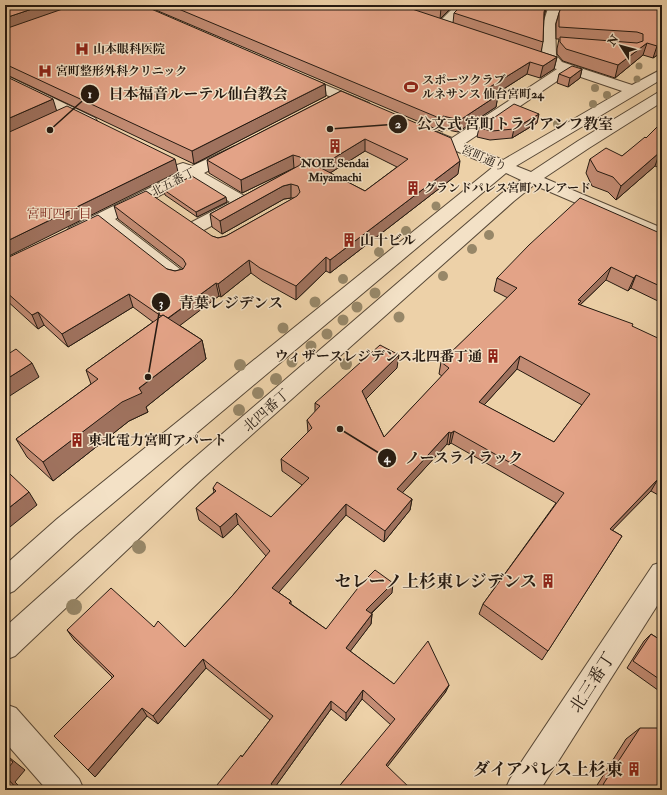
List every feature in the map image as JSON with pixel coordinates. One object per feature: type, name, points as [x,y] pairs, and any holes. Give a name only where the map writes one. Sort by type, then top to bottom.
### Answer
[{"type":"street","points":[[442,26],[463,5]]},
{"type":"street","points":[[555,5],[549,24],[549,56],[562,67]]},
{"type":"street","points":[[427,21],[457,31]]},
{"type":"street","points":[[549,43],[564,44]]},
{"type":"street","points":[[535,58],[633,90]]},
{"type":"street","points":[[452,145],[562,67]]},
{"type":"street","points":[[5,582],[66,528],[503,167],[662,73]]},
{"type":"street","points":[[289,74],[376,111]]},
{"type":"street","points":[[5,79],[64,115],[105,129]]},
{"type":"street","points":[[324,104],[341,96]]},
{"type":"street","name":"北四番丁","points":[[5,646],[193,473],[531,179],[661,97]]},
{"type":"street","name":"宮町通り","points":[[418,129],[662,235]]},
{"type":"street","name":"北五番丁","points":[[61,239],[248,144]]},
{"type":"street","points":[[173,162],[249,199],[196,227]]},
{"type":"street","points":[[149,194],[167,207]]},
{"type":"street","points":[[103,218],[178,277]]},
{"type":"street","name":"北三番丁","points":[[522,790],[661,578]]},
{"type":"street","points":[[5,719],[68,790]]},
{"type":"building","points":[[5,5],[44,5],[5,18]]},
{"type":"building","points":[[74,5],[142,5],[325,84],[192,151],[5,64],[5,29]]},
{"type":"building","points":[[169,5],[400,5],[557,57],[543,66],[530,62],[485,90],[498,95],[460,120],[443,116],[444,120]]},
{"type":"building","points":[[432,5],[444,5],[441,8]]},
{"type":"building","points":[[462,5],[546,5],[544,12],[543,42],[454,13]]},
{"type":"building","points":[[562,5],[662,5],[662,43],[657,46],[647,43],[618,65],[566,49],[560,42],[560,37],[637,43],[643,41],[643,34],[637,32],[559,27],[559,13]]},
{"type":"building","points":[[572,66],[582,69],[570,78],[559,74]]},
{"type":"building","points":[[5,76],[53,99],[5,120]]},
{"type":"building","points":[[341,91],[451,138],[460,161],[330,260],[326,257],[296,286],[260,268],[249,260],[218,284],[216,283],[168,318],[163,315],[161,316],[129,294],[62,334],[38,312],[32,315],[5,291],[5,259],[98,215],[167,269],[175,271],[183,269],[186,264],[183,259],[114,206],[146,191],[212,236],[218,238],[226,236],[297,196],[300,192],[298,186],[291,184],[283,186],[220,221],[210,214],[300,165],[303,160],[300,157],[293,155],[241,180],[207,160]],"holes":[[[365,139],[408,159],[365,191],[319,167]]]},
{"type":"building","points":[[514,104],[539,114],[514,129],[492,131],[479,128]]},
{"type":"building","points":[[67,106],[175,159],[5,242],[5,134]]},
{"type":"building","points":[[660,124],[662,124],[662,153],[660,152],[621,186],[613,177],[597,171],[590,159],[606,148],[622,156],[645,137],[646,138]]},
{"type":"building","points":[[192,176],[226,197],[196,212],[164,190]]},
{"type":"building","points":[[580,198],[662,234],[662,287],[636,275],[634,278],[611,267],[578,300],[581,301],[578,304],[633,324],[632,326],[662,340],[662,481],[658,479],[610,529],[622,536],[548,651],[483,604],[564,493],[454,431],[451,433],[449,432],[397,489],[412,499],[385,531],[346,504],[272,588],[291,601],[289,603],[326,629],[361,584],[375,570],[393,583],[366,610],[372,614],[346,648],[394,684],[428,641],[449,685],[386,765],[412,790],[336,790],[395,719],[363,690],[346,713],[331,701],[271,784],[278,790],[213,790],[241,755],[242,757],[273,716],[203,659],[153,716],[142,708],[88,770],[54,736],[114,676],[67,630],[111,588],[154,627],[158,621],[185,647],[233,595],[270,551],[236,513],[220,527],[196,508],[216,491],[213,488],[217,482],[271,517],[309,478],[281,459],[312,428],[307,420],[320,406],[315,403],[380,345],[399,355],[362,391],[384,437],[449,368],[441,362],[517,288],[497,278],[529,245]],"holes":[[[520,356],[590,394],[554,442],[479,402]]]},
{"type":"building","points":[[163,315],[202,340],[139,388],[142,393],[122,402],[43,462],[16,439],[98,379],[86,370]]},
{"type":"building","points":[[16,349],[32,363],[5,380],[5,356]]},
{"type":"building","points":[[10,474],[29,492],[5,511],[5,478]]},
{"type":"building","points":[[651,634],[662,641],[662,681],[633,661]]},
{"type":"building","name":"ダイアパレス上杉東","points":[[640,728],[662,728],[662,790],[601,790],[604,783]]},
{"type":"building","points":[[5,756],[13,762],[5,772]]},
{"type":"building","points":[[5,776],[18,790],[5,790]]},
{"type":"place","name":"山本眼科医院","points":[[82,49]]},
{"type":"place","name":"宮町整形外科クリニック","points":[[45,71]]},
{"type":"place","name":"スポーツクラブ ルネサンス 仙台宮町24","points":[[411,87]]},
{"type":"place","name":"公文式 宮町トライアンフ教室","points":[[330,129]]},
{"type":"place","name":"日本福音ルーテル仙台教会","points":[[50,130]]},
{"type":"place","name":"NOIE Sendai Miyamachi","points":[[335,146]]},
{"type":"place","name":"グランドパレス宮町ソレアード","points":[[413,188]]},
{"type":"place","name":"山十ビル","points":[[349,240]]},
{"type":"place","name":"ウィザースレジデンス北四番丁通","points":[[493,356]]},
{"type":"place","name":"青葉レジデンス","points":[[148,377]]},
{"type":"place","name":"ノースライラック","points":[[340,429]]},
{"type":"place","name":"東北電力宮町アパート","points":[[77,440]]},
{"type":"place","name":"セレーノ上杉東レジデンス","points":[[548,581]]},
{"type":"place","name":"ダイアパレス上杉東","points":[[634,769]]},
{"type":"district","name":"宮町四丁目","points":[[59,213]]}]
